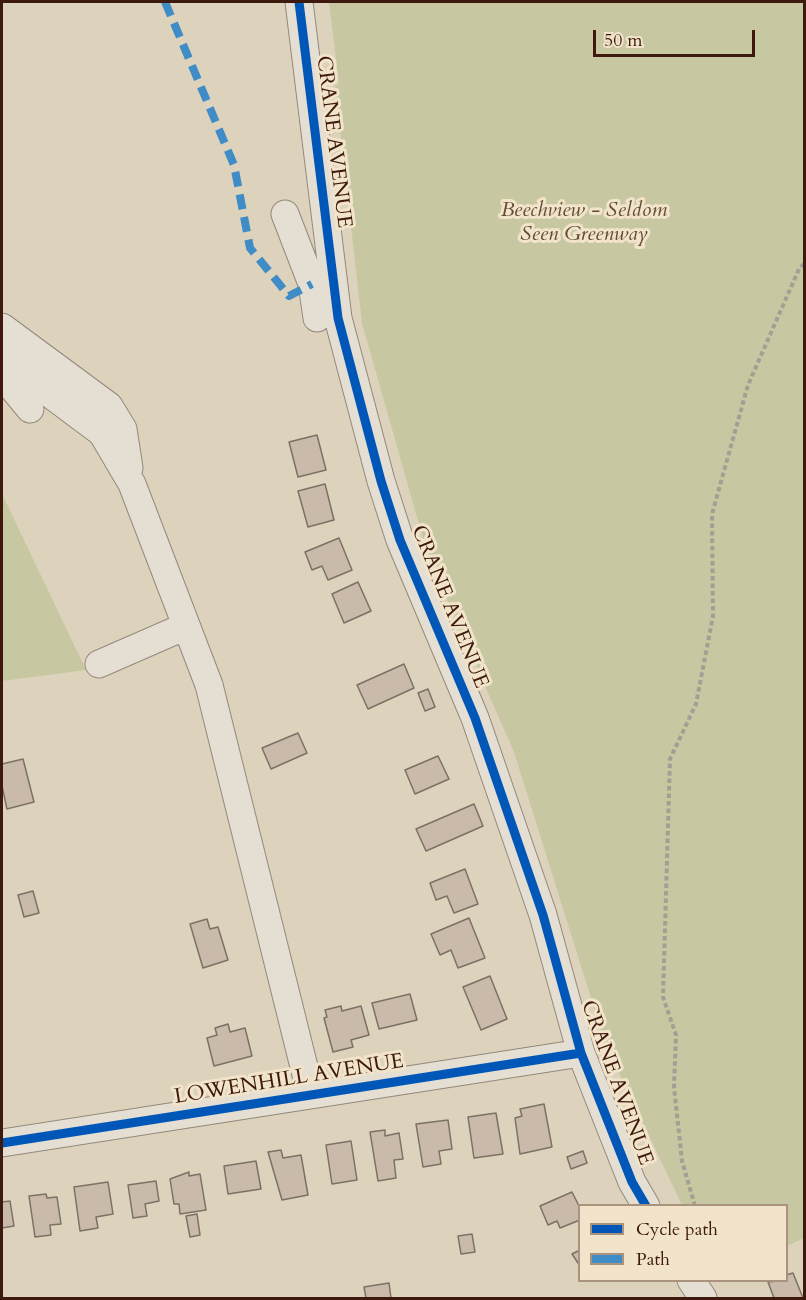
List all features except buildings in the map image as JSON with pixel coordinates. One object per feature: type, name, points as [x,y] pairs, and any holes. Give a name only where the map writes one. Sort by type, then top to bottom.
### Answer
[{"type":"street","name":"CRANE AVENUE","points":[[299,2],[338,318],[375,459],[400,540],[475,718],[543,915],[581,1053],[632,1182],[645,1204]]},
{"type":"street","points":[[285,214],[312,284],[317,318]]},
{"type":"street","points":[[2,327],[109,406],[123,429],[132,484]]},
{"type":"street","points":[[2,358],[102,433],[132,484],[209,685],[311,1095]]},
{"type":"street","points":[[2,379],[11,386],[30,409]]},
{"type":"street","points":[[99,664],[186,627]]},
{"type":"street","name":"LOWENHILL AVENUE","points":[[2,1143],[581,1053]]},
{"type":"street","points":[[692,1282],[703,1299]]},
{"type":"path","points":[[694,1204],[682,1161],[674,1087],[676,1035],[663,997],[670,759],[696,704],[713,616],[712,514],[748,385],[799,269],[804,264]]},
{"type":"green space","name":"Beechview - Seldom Seen Greenway","points":[[329,2],[804,2],[804,1238],[788,1246],[788,1204],[682,1204],[606,1046],[514,752],[428,556],[362,323],[335,85],[339,84]]},
{"type":"green space","points":[[2,494],[86,670],[2,681]]},
{"type":"marked path","points":[[165,2],[234,165],[250,248],[289,296],[312,284]]},
{"type":"cycle path","points":[[299,2],[338,318],[381,481],[400,540],[475,718],[543,915],[581,1053],[632,1182],[645,1204]]},
{"type":"cycle path","points":[[2,1143],[581,1053]]}]
